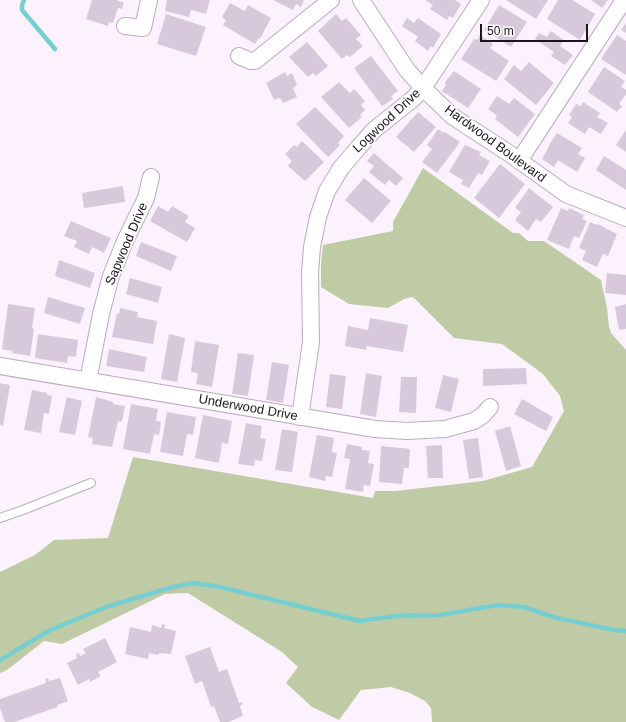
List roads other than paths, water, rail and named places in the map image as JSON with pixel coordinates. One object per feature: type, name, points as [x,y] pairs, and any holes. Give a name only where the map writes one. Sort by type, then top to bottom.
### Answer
[{"type":"street","points":[[125,26],[143,28],[149,0]]},
{"type":"street","points":[[239,56],[250,61],[255,61],[331,0]]},
{"type":"street","name":"Hardwood Boulevard","points":[[361,0],[400,60],[422,88],[452,116],[566,194],[626,218]]},
{"type":"street","name":"Logwood Drive","points":[[300,417],[311,342],[310,273],[312,247],[318,217],[327,191],[341,168],[374,130],[414,98],[481,0]]},
{"type":"street","points":[[519,161],[624,0]]},
{"type":"street","name":"Sapwood Drive","points":[[88,381],[101,314],[111,276],[125,241],[146,198],[151,177]]},
{"type":"street","name":"Underwood Drive","points":[[0,366],[375,430],[431,430],[461,426],[474,421],[483,415],[490,407]]},
{"type":"lane","points":[[0,518],[91,483]]},
{"type":"waterway","points":[[24,0],[22,10],[55,49]]},
{"type":"waterway","points":[[0,660],[50,630],[109,606],[173,587],[193,583],[220,587],[360,621],[395,616],[439,615],[498,605],[524,607],[553,617],[614,630],[626,631]]}]
